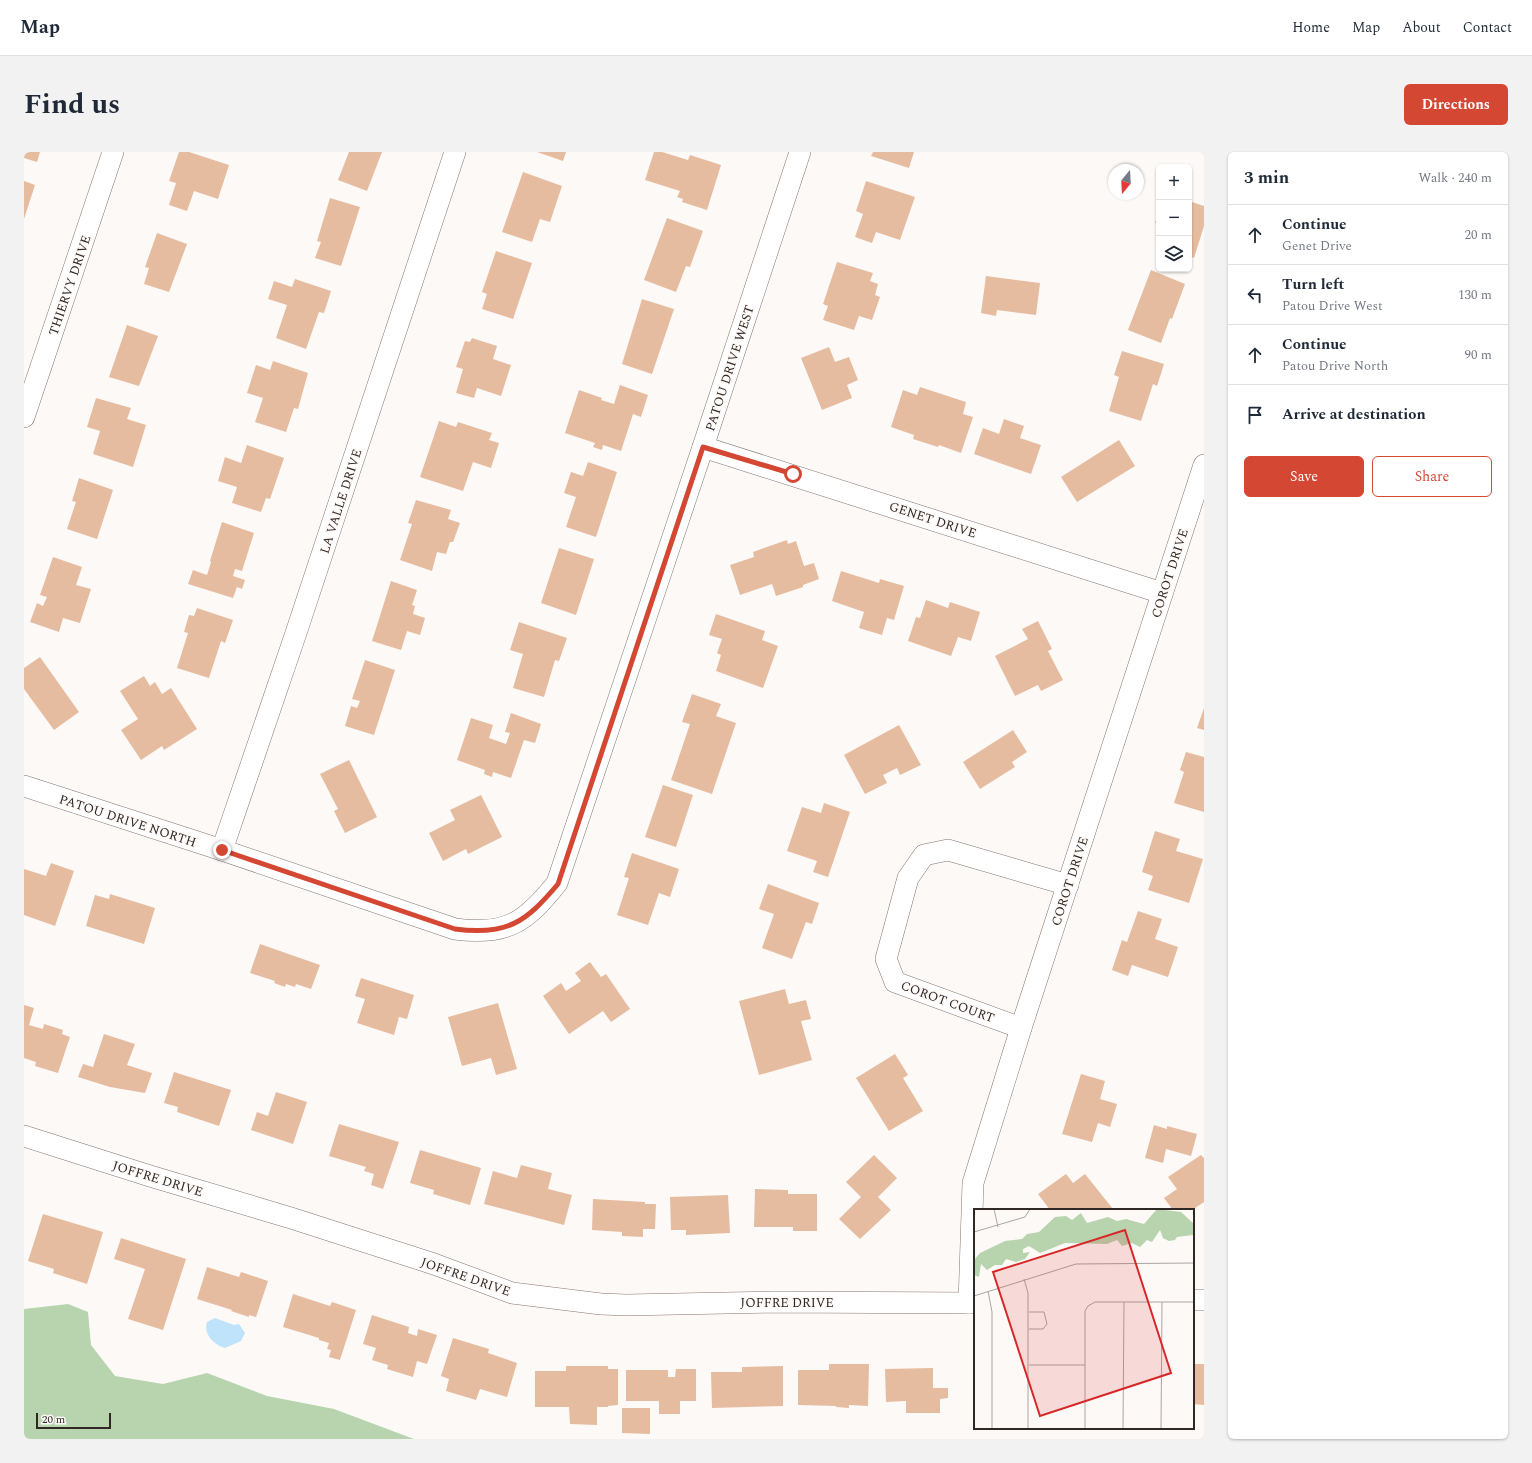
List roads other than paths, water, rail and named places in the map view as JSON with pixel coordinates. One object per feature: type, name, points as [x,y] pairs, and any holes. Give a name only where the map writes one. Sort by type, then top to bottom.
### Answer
[{"type":"street","name":"THIERVY DRIVE","points":[[24,417],[113,152]]},
{"type":"street","name":"LA VALLE DRIVE","points":[[222,850],[294,640],[455,152]]},
{"type":"street","name":"PATOU DRIVE WEST","points":[[528,916],[540,905],[558,884],[800,152]]},
{"type":"street","name":"GENET DRIVE","points":[[703,447],[1162,593]]},
{"type":"street","name":"COROT DRIVE","points":[[972,1303],[973,1183],[1021,1028],[1204,465]]},
{"type":"street","name":"PATOU DRIVE NORTH","points":[[24,786],[222,850],[455,929],[469,931],[502,929],[528,916]]},
{"type":"street","name":"COROT COURT","points":[[1021,1028],[895,982],[886,959],[908,878],[924,855],[948,850],[1068,886]]},
{"type":"street","name":"JOFFRE DRIVE","points":[[24,1136],[150,1176],[299,1220],[434,1264],[512,1293],[601,1304],[626,1305],[775,1302],[972,1303]]},
{"type":"water","points":[[215,1318],[234,1325],[239,1324],[245,1333],[241,1341],[225,1348],[213,1342],[208,1335],[206,1326],[207,1322]]}]
